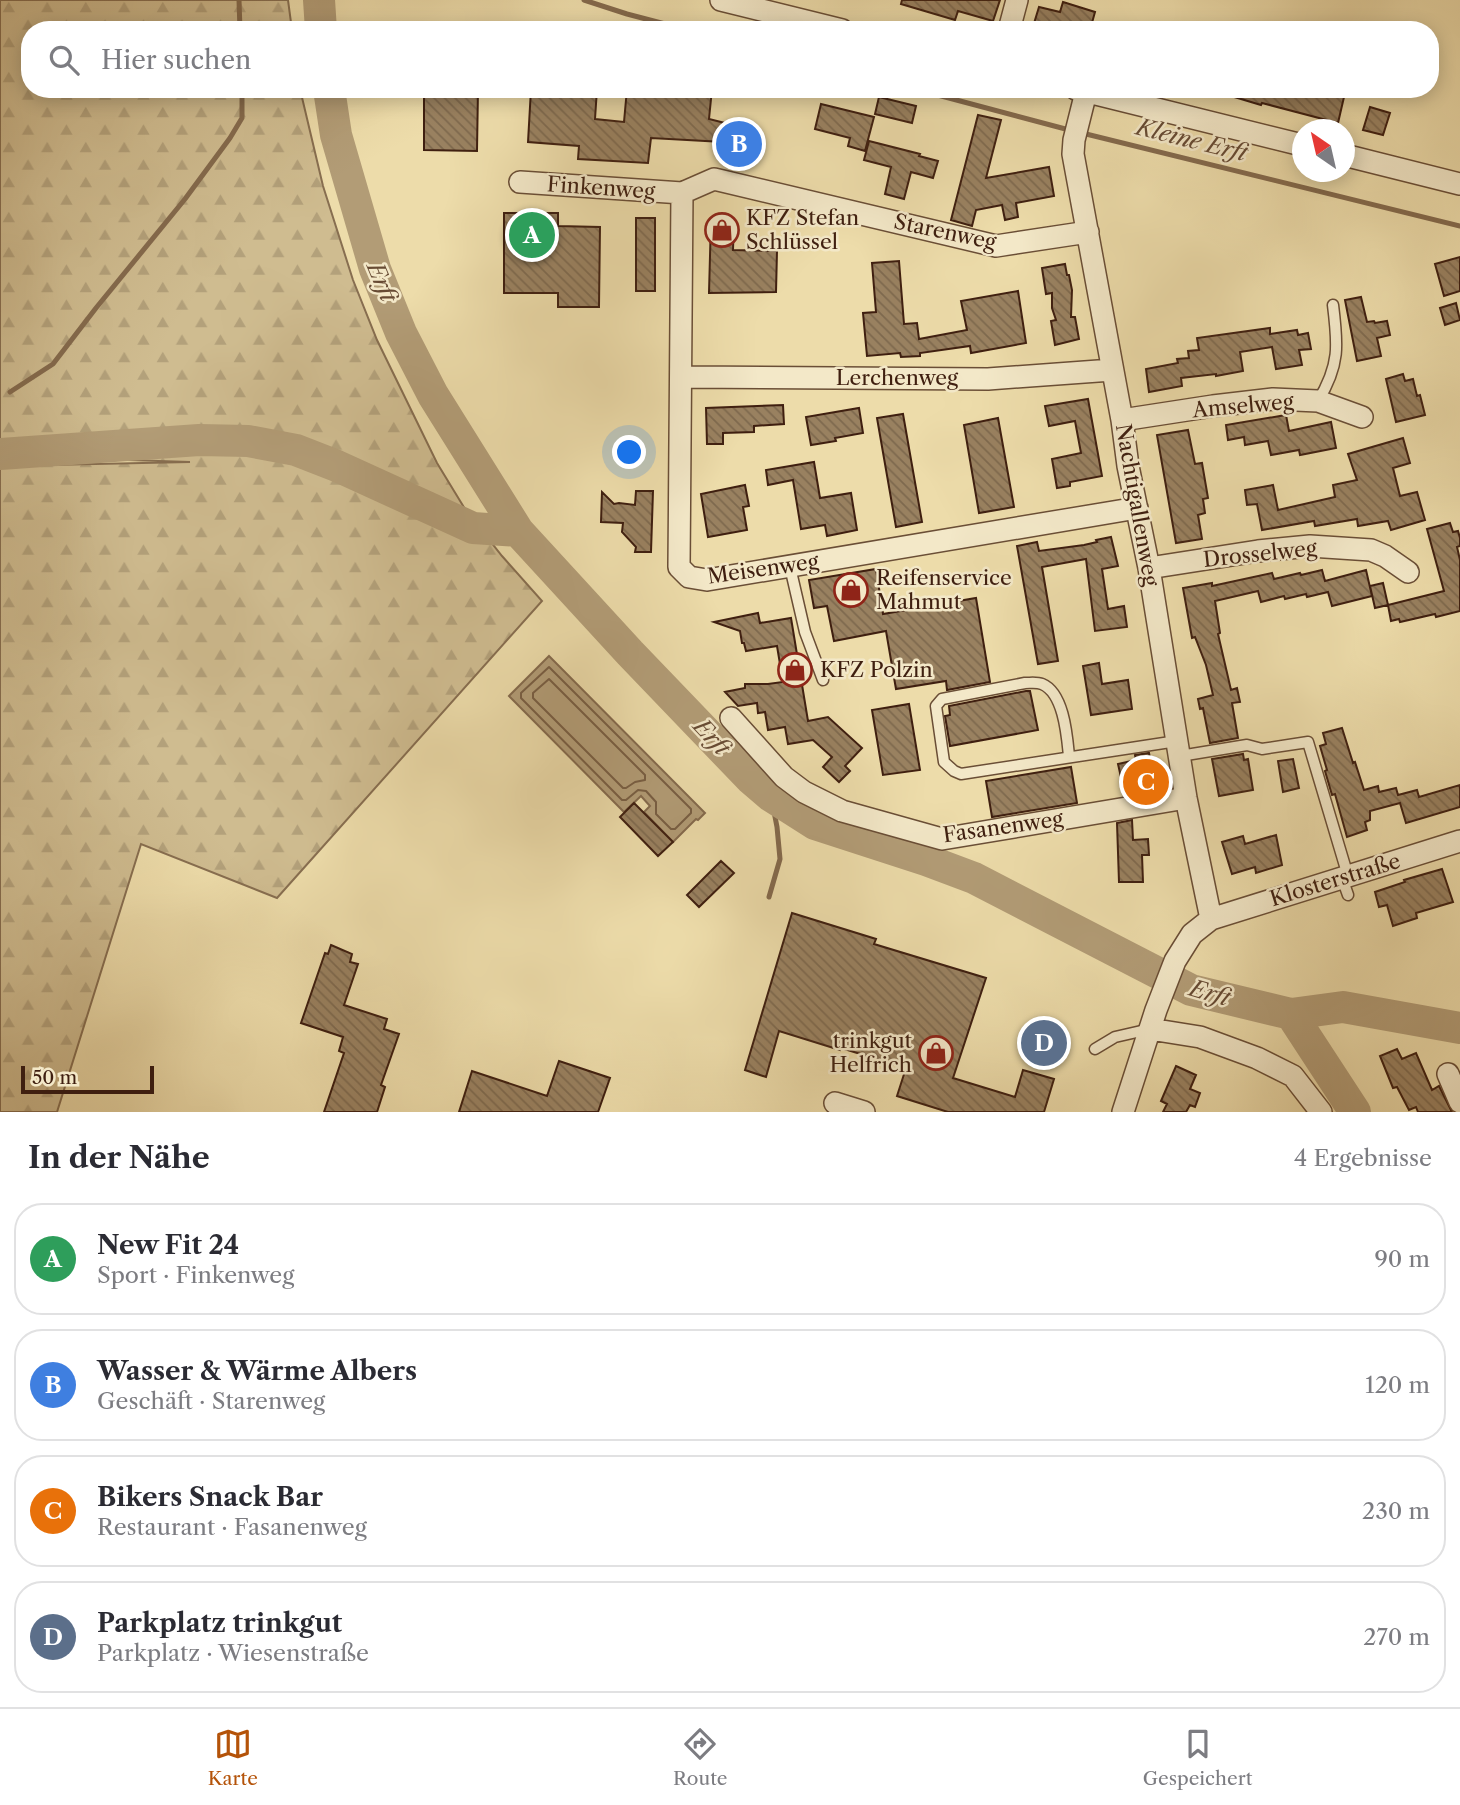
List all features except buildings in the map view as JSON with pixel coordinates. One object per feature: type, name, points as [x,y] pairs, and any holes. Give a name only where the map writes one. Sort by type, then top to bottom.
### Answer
[{"type":"street","points":[[721,0],[806,21]]},
{"type":"street","points":[[1011,21],[1017,0]]},
{"type":"street","name":"Nachtigallenweg","points":[[1081,98],[1082,111],[1073,154],[1128,466],[1149,568],[1186,799],[1211,919]]},
{"type":"street","points":[[1110,98],[1292,142]]},
{"type":"street","points":[[1355,158],[1460,184]]},
{"type":"street","name":"Starenweg","points":[[682,193],[714,179],[996,246],[1088,232]]},
{"type":"street","name":"Finkenweg","points":[[520,182],[682,193]]},
{"type":"street","name":"Meisenweg","points":[[682,193],[679,567],[689,577],[707,580],[1136,508]]},
{"type":"street","name":"Lerchenweg","points":[[681,377],[988,379],[1112,370]]},
{"type":"street","name":"Amselweg","points":[[1122,420],[1273,399],[1318,401],[1362,417]]},
{"type":"street","name":"Drosselweg","points":[[1149,568],[1310,546],[1371,550],[1408,572]]},
{"type":"street","name":"Fasanenweg","points":[[731,718],[784,777],[804,792],[842,811],[942,839],[1186,799]]},
{"type":"street","name":"Klosterstraße","points":[[1211,919],[1346,883],[1460,841]]},
{"type":"street","points":[[1123,1112],[1175,961],[1192,934],[1211,919]]},
{"type":"street","points":[[1153,1019],[1257,1058],[1293,1076],[1321,1112]]},
{"type":"street","points":[[1448,1074],[1460,1101]]},
{"type":"street","points":[[835,1103],[864,1112]]},
{"type":"lane","points":[[1318,401],[1329,382],[1334,365],[1337,339],[1333,305]]},
{"type":"lane","points":[[789,567],[805,632],[823,680]]},
{"type":"lane","points":[[1069,756],[1061,706],[1046,685],[1039,682],[942,699],[936,706],[944,762],[961,774],[1069,756],[1247,745],[1262,749],[1308,742],[1346,883]]},
{"type":"lane","points":[[1095,1048],[1153,1019]]},
{"type":"green space","points":[[0,0],[288,0],[291,21],[21,21],[21,98],[302,98],[323,186],[353,280],[377,340],[437,463],[465,509],[542,601],[277,898],[141,844],[57,1112],[0,1112],[0,466],[190,462],[0,456]]},
{"type":"water","points":[[549,656],[705,813],[673,842],[644,812],[650,806],[641,796],[624,812],[509,696]]},
{"type":"waterway","points":[[239,0],[240,21]]},
{"type":"waterway","name":"Erft","points":[[319,0],[320,21]]},
{"type":"waterway","name":"Kleine Erft","points":[[584,0],[654,21]]},
{"type":"waterway","points":[[10,392],[53,364],[185,199],[242,118],[242,98]]},
{"type":"waterway","name":"Erft","points":[[330,98],[336,135],[375,269],[401,333],[433,395],[518,531],[750,778],[771,796],[815,824],[974,878],[1191,990],[1291,1014],[1355,1112]]},
{"type":"waterway","name":"Kleine Erft","points":[[949,98],[1073,131]]},
{"type":"waterway","name":"Kleine Erft","points":[[1082,133],[1460,226]]},
{"type":"waterway","points":[[0,454],[199,440],[248,441],[296,450],[473,528],[518,531]]},
{"type":"waterway","points":[[769,897],[780,859],[771,796]]},
{"type":"waterway","points":[[1291,1014],[1343,1007],[1460,1028]]},
{"type":"place","name":"Wasser & Wärme Albers","points":[[739,144]]},
{"type":"place","name":"KFZ Stefan Schlüssel","points":[[722,230]]},
{"type":"place","name":"New Fit 24","points":[[532,235]]},
{"type":"place","name":"Reifenservice Mahmut","points":[[851,590]]},
{"type":"place","name":"KFZ Polzin","points":[[795,670]]},
{"type":"place","name":"Bikers Snack Bar","points":[[1146,782]]},
{"type":"place","name":"Parkplatz trinkgut","points":[[1044,1043]]},
{"type":"place","name":"trinkgut Helfrich","points":[[936,1053]]}]
